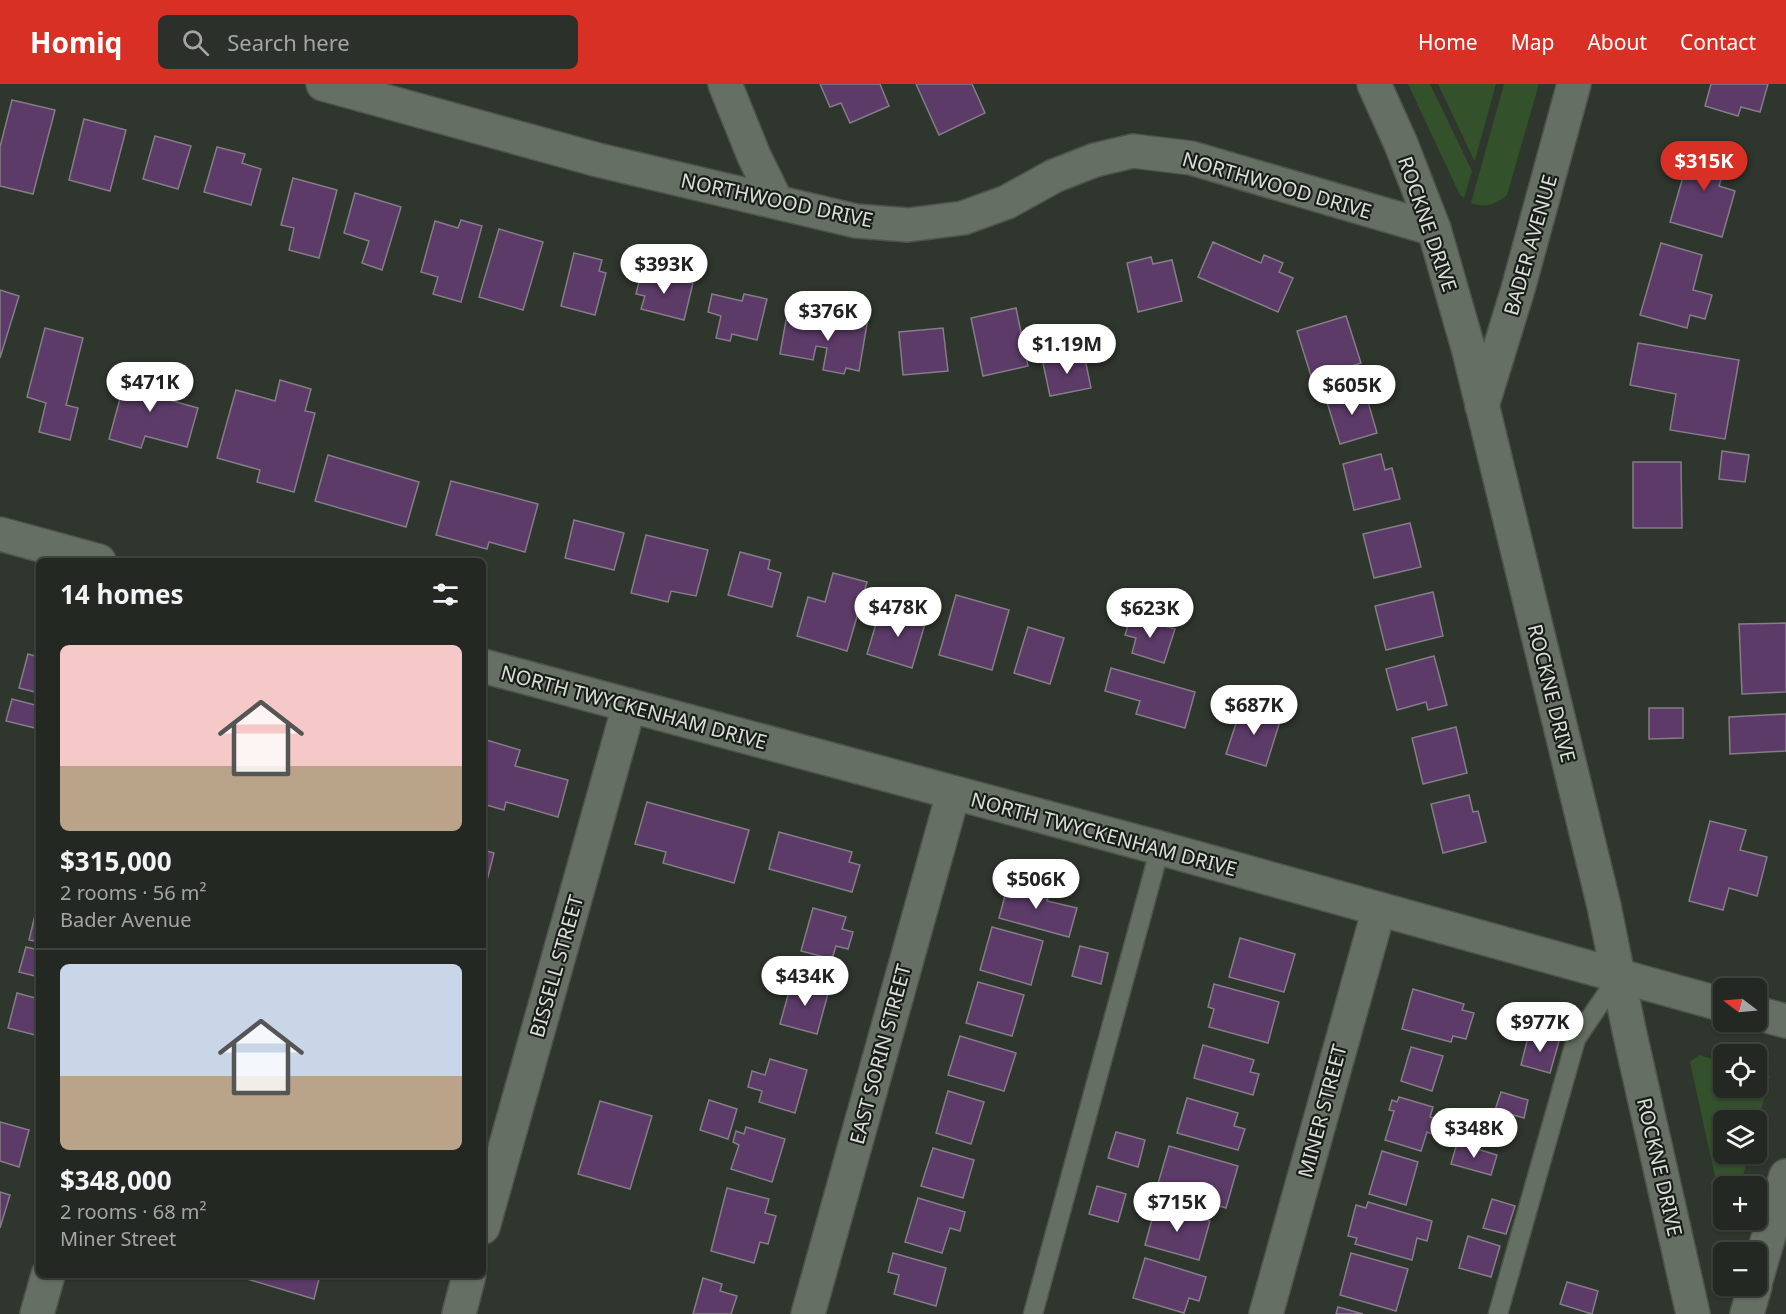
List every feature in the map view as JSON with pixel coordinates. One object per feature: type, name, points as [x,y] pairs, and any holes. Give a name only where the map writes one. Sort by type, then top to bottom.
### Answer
[{"type":"street","name":"NORTHWOOD DRIVE","points":[[323,84],[598,160],[856,221],[908,225],[963,218],[1007,202],[1054,176],[1095,160],[1133,151],[1191,158],[1434,229]]},
{"type":"street","points":[[725,84],[754,156],[776,201]]},
{"type":"street","name":"ROCKNE DRIVE","points":[[1374,84],[1401,144],[1434,229],[1482,406],[1604,906],[1629,1030],[1693,1314]]},
{"type":"street","name":"BADER AVENUE","points":[[1482,406],[1518,289],[1574,84]]},
{"type":"street","points":[[0,534],[88,558]]},
{"type":"street","name":"NORTH TWYCKENHAM DRIVE","points":[[486,667],[1160,848],[1713,1002]]},
{"type":"street","name":"BISSELL STREET","points":[[486,1216],[629,705]]},
{"type":"street","name":"EAST SORIN STREET","points":[[808,1314],[953,794]]},
{"type":"street","name":"MINER STREET","points":[[1266,1314],[1379,909]]},
{"type":"street","points":[[1767,1016],[1786,1021]]},
{"type":"street","points":[[1767,1242],[1786,1176]]},
{"type":"street","points":[[37,1314],[47,1278]]},
{"type":"street","points":[[459,1314],[469,1278]]},
{"type":"street","points":[[1747,1314],[1752,1296]]},
{"type":"lane","points":[[1033,1314],[1160,848]]},
{"type":"lane","points":[[1498,1314],[1576,1039],[1619,976]]},
{"type":"green space","points":[[1408,84],[1430,84],[1472,171],[1464,198],[1460,195]]},
{"type":"green space","points":[[1438,84],[1496,84],[1475,160],[1474,160]]},
{"type":"green space","points":[[1504,84],[1539,84],[1507,195],[1490,205],[1476,205],[1471,203]]},
{"type":"green space","points":[[1699,1055],[1713,1059],[1713,1098],[1764,1098],[1761,1110],[1713,1110],[1713,1164],[1746,1164],[1743,1176],[1715,1176],[1690,1062]]},
{"type":"building","points":[[820,84],[880,84],[889,106],[850,123],[841,103],[830,107]]},
{"type":"building","points":[[916,84],[972,84],[985,113],[939,135]]},
{"type":"building","points":[[1711,84],[1768,84],[1760,112],[1741,107],[1738,116],[1705,106]]},
{"type":"building","points":[[12,100],[55,110],[33,194],[0,186],[0,147]]},
{"type":"building","points":[[84,119],[126,130],[110,191],[69,180]]},
{"type":"building","points":[[155,136],[191,146],[178,189],[143,179]]},
{"type":"building","points":[[1693,142],[1729,152],[1719,186],[1735,191],[1722,237],[1670,222]]},
{"type":"building","points":[[217,147],[245,154],[242,163],[261,169],[251,205],[204,192]]},
{"type":"building","points":[[293,178],[337,190],[319,258],[289,250],[294,228],[281,225]]},
{"type":"building","points":[[355,193],[401,207],[382,270],[362,263],[369,241],[344,233]]},
{"type":"building","points":[[461,220],[482,226],[461,302],[433,294],[438,277],[421,272],[435,221],[458,228]]},
{"type":"building","points":[[499,229],[543,242],[523,310],[479,297]]},
{"type":"building","points":[[1213,242],[1261,263],[1264,255],[1283,263],[1279,272],[1293,278],[1278,312],[1198,277]]},
{"type":"building","points":[[1661,243],[1702,255],[1693,290],[1712,295],[1705,319],[1690,315],[1687,328],[1640,315]]},
{"type":"building","points":[[574,253],[602,260],[599,271],[606,273],[595,315],[561,306]]},
{"type":"building","points":[[1151,257],[1153,264],[1172,260],[1182,301],[1138,312],[1127,263]]},
{"type":"building","points":[[642,270],[693,283],[684,320],[641,309],[645,296],[636,294]]},
{"type":"building","points":[[0,290],[19,296],[0,358]]},
{"type":"building","points":[[712,294],[742,301],[744,294],[767,299],[757,340],[732,334],[730,341],[716,338],[721,316],[708,312]]},
{"type":"building","points":[[1016,308],[1028,366],[983,376],[971,318]]},
{"type":"building","points":[[844,314],[868,318],[859,371],[846,368],[844,374],[823,370],[827,348],[816,346],[813,360],[780,354],[786,320],[831,328],[832,321],[843,323]]},
{"type":"building","points":[[1346,316],[1361,363],[1312,379],[1297,331]]},
{"type":"building","points":[[45,328],[83,338],[66,405],[78,408],[70,440],[39,432],[46,403],[27,397]]},
{"type":"building","points":[[943,328],[948,371],[903,375],[899,332]]},
{"type":"building","points":[[1638,343],[1739,360],[1725,439],[1670,430],[1676,394],[1630,385]]},
{"type":"building","points":[[1084,354],[1091,388],[1050,396],[1043,363]]},
{"type":"building","points":[[129,366],[163,376],[158,397],[198,408],[187,447],[145,436],[141,448],[109,439]]},
{"type":"building","points":[[280,380],[311,389],[305,411],[315,413],[294,492],[257,482],[260,470],[217,458],[236,390],[275,401]]},
{"type":"building","points":[[1364,388],[1377,433],[1340,444],[1326,399]]},
{"type":"building","points":[[1722,451],[1749,455],[1745,482],[1719,479]]},
{"type":"building","points":[[1381,454],[1385,470],[1392,468],[1400,499],[1354,510],[1343,464]]},
{"type":"building","points":[[328,455],[419,482],[406,527],[315,501]]},
{"type":"building","points":[[1633,462],[1681,462],[1682,528],[1633,528]]},
{"type":"building","points":[[451,481],[538,504],[525,552],[489,542],[487,549],[436,535]]},
{"type":"building","points":[[574,520],[624,533],[614,570],[565,558]]},
{"type":"building","points":[[1410,523],[1421,567],[1374,578],[1363,534]]},
{"type":"building","points":[[646,535],[708,550],[696,596],[671,591],[668,602],[631,593]]},
{"type":"building","points":[[740,552],[770,560],[768,569],[781,573],[772,607],[728,595]]},
{"type":"building","points":[[833,573],[867,582],[847,651],[797,636],[808,597],[825,602]]},
{"type":"building","points":[[1433,592],[1443,636],[1386,650],[1375,606]]},
{"type":"building","points":[[956,595],[1009,610],[992,670],[939,655]]},
{"type":"building","points":[[898,608],[927,617],[912,668],[867,654],[878,617],[894,622]]},
{"type":"building","points":[[1131,616],[1175,629],[1164,663],[1132,653],[1136,638],[1125,635]]},
{"type":"building","points":[[1786,623],[1786,692],[1742,694],[1739,624]]},
{"type":"building","points":[[1028,627],[1064,638],[1050,684],[1014,673]]},
{"type":"building","points":[[28,654],[36,656],[36,692],[19,688]]},
{"type":"building","points":[[1434,656],[1447,705],[1428,710],[1426,702],[1397,710],[1386,669]]},
{"type":"building","points":[[1111,668],[1195,692],[1185,728],[1136,714],[1140,701],[1105,691]]},
{"type":"building","points":[[12,699],[36,705],[36,728],[6,721]]},
{"type":"building","points":[[1242,705],[1281,718],[1266,766],[1226,754]]},
{"type":"building","points":[[1649,708],[1683,708],[1683,738],[1649,739]]},
{"type":"building","points":[[1786,714],[1786,751],[1730,754],[1729,717]]},
{"type":"building","points":[[1456,727],[1467,773],[1423,784],[1412,738]]},
{"type":"building","points":[[486,740],[520,750],[515,766],[568,780],[558,817],[506,802],[504,810],[486,805]]},
{"type":"building","points":[[1469,795],[1473,812],[1478,811],[1486,842],[1443,853],[1431,804]]},
{"type":"building","points":[[647,802],[749,830],[734,883],[663,863],[666,852],[635,844]]},
{"type":"building","points":[[1710,821],[1746,830],[1740,850],[1767,857],[1757,896],[1729,888],[1723,910],[1689,901]]},
{"type":"building","points":[[779,832],[852,852],[849,862],[860,865],[852,892],[769,869]]},
{"type":"building","points":[[486,851],[494,853],[486,884]]},
{"type":"building","points":[[1009,881],[1049,892],[1047,901],[1077,908],[1069,937],[999,918]]},
{"type":"building","points":[[813,908],[846,917],[842,929],[853,932],[848,949],[836,946],[832,959],[801,951]]},
{"type":"building","points":[[36,911],[36,941],[29,940]]},
{"type":"building","points":[[992,927],[1043,941],[1031,985],[980,970]]},
{"type":"building","points":[[1240,938],[1295,954],[1284,992],[1229,977]]},
{"type":"building","points":[[1080,946],[1108,953],[1101,984],[1072,976]]},
{"type":"building","points":[[26,947],[36,949],[36,976],[19,972]]},
{"type":"building","points":[[792,981],[829,990],[817,1034],[780,1024]]},
{"type":"building","points":[[978,982],[1024,995],[1012,1036],[966,1023]]},
{"type":"building","points":[[1214,984],[1279,1002],[1268,1043],[1209,1027],[1214,1009],[1208,1007]]},
{"type":"building","points":[[1413,989],[1464,1004],[1462,1010],[1474,1013],[1466,1039],[1453,1036],[1451,1042],[1402,1029]]},
{"type":"building","points":[[17,993],[36,998],[36,1035],[8,1028]]},
{"type":"building","points":[[1529,1033],[1559,1041],[1550,1073],[1521,1065]]},
{"type":"building","points":[[960,1036],[1016,1053],[1004,1091],[948,1075]]},
{"type":"building","points":[[1203,1045],[1254,1060],[1250,1072],[1259,1074],[1253,1095],[1194,1078]]},
{"type":"building","points":[[1411,1047],[1443,1056],[1432,1091],[1401,1081]]},
{"type":"building","points":[[770,1059],[807,1070],[795,1113],[759,1102],[762,1091],[748,1087],[752,1071],[765,1075]]},
{"type":"building","points":[[948,1091],[984,1102],[971,1144],[936,1133]]},
{"type":"building","points":[[1501,1092],[1528,1100],[1524,1118],[1495,1110]]},
{"type":"building","points":[[1399,1097],[1433,1107],[1430,1117],[1442,1120],[1438,1136],[1427,1132],[1421,1151],[1385,1140],[1394,1111],[1389,1110],[1392,1100],[1397,1102]]},
{"type":"building","points":[[1187,1098],[1238,1113],[1234,1126],[1245,1129],[1238,1150],[1177,1133]]},
{"type":"building","points":[[709,1100],[737,1109],[728,1139],[700,1130]]},
{"type":"building","points":[[600,1101],[652,1116],[630,1189],[578,1174]]},
{"type":"building","points":[[0,1122],[29,1130],[19,1167],[0,1161]]},
{"type":"building","points":[[746,1127],[785,1139],[772,1182],[731,1169],[739,1145],[733,1142],[736,1131],[744,1134]]},
{"type":"building","points":[[1116,1132],[1145,1140],[1138,1167],[1108,1158]]},
{"type":"building","points":[[1457,1143],[1497,1155],[1491,1175],[1451,1164]]},
{"type":"building","points":[[1169,1146],[1238,1166],[1226,1208],[1157,1187]]},
{"type":"building","points":[[933,1148],[974,1160],[963,1198],[921,1186]]},
{"type":"building","points":[[1382,1151],[1418,1162],[1406,1205],[1369,1194]]},
{"type":"building","points":[[1097,1186],[1126,1194],[1118,1222],[1089,1214]]},
{"type":"building","points":[[727,1188],[769,1199],[765,1213],[776,1216],[768,1244],[760,1242],[754,1263],[711,1251]]},
{"type":"building","points":[[0,1192],[10,1195],[0,1228]]},
{"type":"building","points":[[918,1198],[965,1212],[960,1231],[950,1228],[942,1253],[905,1242]]},
{"type":"building","points":[[1492,1199],[1515,1206],[1506,1234],[1483,1228]]},
{"type":"building","points":[[1368,1202],[1432,1221],[1427,1241],[1417,1238],[1412,1260],[1355,1244],[1357,1238],[1348,1236],[1356,1205],[1366,1208]]},
{"type":"building","points":[[1156,1205],[1210,1221],[1199,1260],[1145,1245]]},
{"type":"building","points":[[1468,1236],[1500,1246],[1491,1277],[1459,1268]]},
{"type":"building","points":[[893,1253],[946,1268],[936,1306],[894,1294],[899,1275],[888,1272]]},
{"type":"building","points":[[1351,1253],[1408,1269],[1396,1311],[1340,1295]]},
{"type":"building","points":[[1145,1258],[1206,1277],[1199,1301],[1189,1298],[1184,1313],[1133,1298]]},
{"type":"building","points":[[244,1278],[319,1278],[314,1299]]},
{"type":"building","points":[[703,1278],[722,1284],[720,1291],[737,1296],[731,1314],[693,1314]]},
{"type":"building","points":[[1567,1282],[1598,1291],[1592,1314],[1560,1304]]},
{"type":"building","points":[[1338,1307],[1363,1314],[1336,1314]]}]
